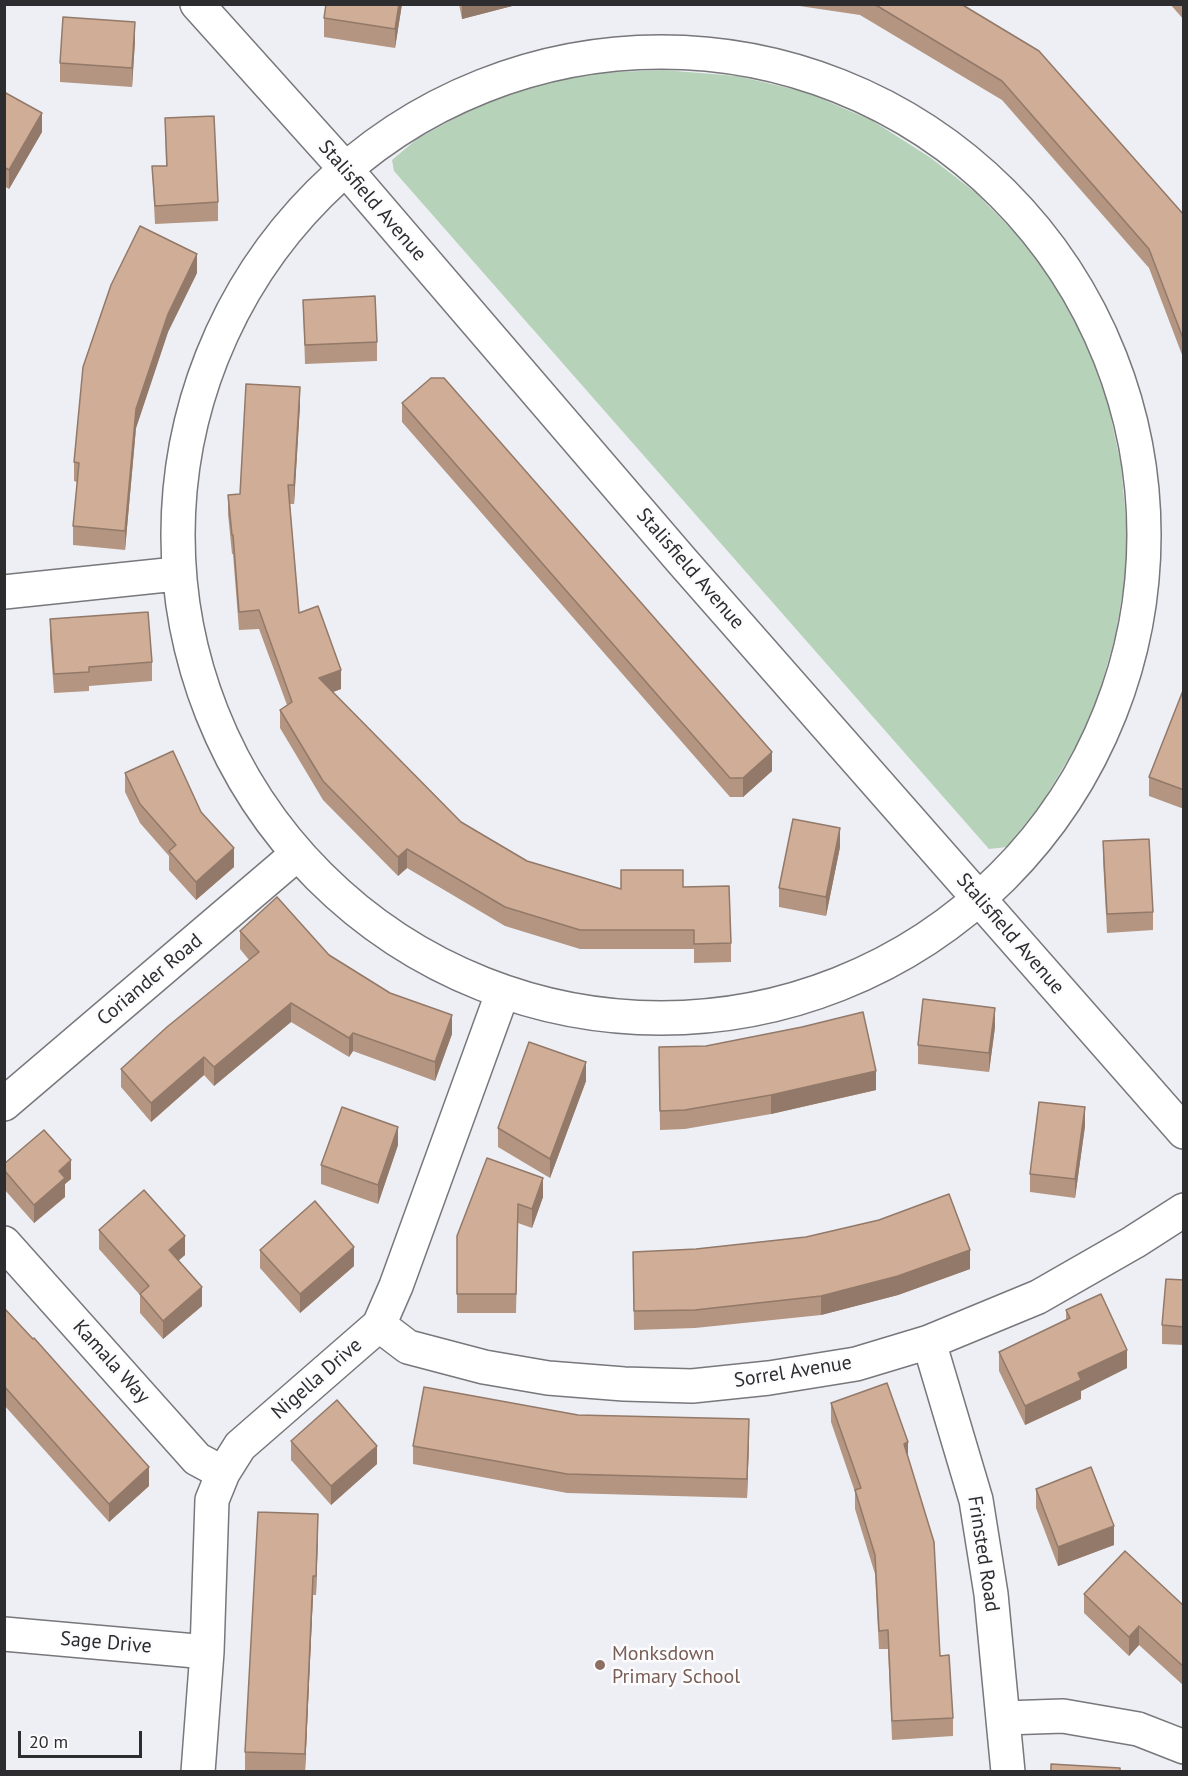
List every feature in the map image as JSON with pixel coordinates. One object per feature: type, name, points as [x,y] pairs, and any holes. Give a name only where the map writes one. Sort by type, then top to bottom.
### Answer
[{"type":"street","name":"Stalisfield Avenue","points":[[197,4],[349,173],[682,561],[1184,1132]]},
{"type":"street","points":[[691,52],[784,67],[858,93],[927,133],[974,168],[1015,209],[1062,266],[1096,327],[1122,388],[1139,456],[1143,519],[1141,584],[1129,652],[1107,717],[1088,757],[1073,786],[1033,845],[982,902],[886,965],[812,994],[746,1009],[664,1018],[582,1012],[502,994],[386,933],[296,855],[234,760],[207,704],[192,652],[176,574],[178,498],[186,441],[200,386],[225,322],[260,262],[301,209],[349,173],[394,133],[482,84],[562,63],[620,54],[691,52]]},
{"type":"street","points":[[4,592],[176,574]]},
{"type":"street","name":"Coriander Road","points":[[4,1104],[296,855]]},
{"type":"street","name":"Nigella Drive","points":[[198,1772],[207,1652],[212,1500],[223,1473],[240,1446],[379,1325],[396,1286],[502,994]]},
{"type":"street","name":"Sorrel Avenue","points":[[379,1325],[408,1347],[484,1367],[548,1378],[692,1386],[769,1378],[856,1364],[929,1342],[1038,1297],[1134,1242],[1184,1210]]},
{"type":"street","name":"Kamala Way","points":[[4,1243],[196,1459],[223,1473]]},
{"type":"street","name":"Frinsted Road","points":[[929,1342],[976,1500],[991,1594],[1008,1772]]},
{"type":"street","name":"Sage Drive","points":[[4,1634],[207,1652]]},
{"type":"street","points":[[1004,1718],[1063,1716],[1138,1729],[1184,1747]]},
{"type":"green space","points":[[663,70],[737,76],[806,92],[873,121],[931,158],[976,193],[1022,240],[1058,289],[1088,347],[1108,404],[1121,465],[1126,520],[1126,573],[1115,637],[1098,697],[1079,741],[1042,803],[1007,847],[989,849],[394,171],[392,160],[417,139],[477,106],[532,86],[593,73]]},
{"type":"building","points":[[326,4],[399,4],[395,29],[324,18]]},
{"type":"building","points":[[874,4],[961,4],[1039,51],[1184,215],[1184,341],[1149,249],[1002,81]]},
{"type":"building","points":[[63,17],[135,22],[132,68],[60,63]]},
{"type":"building","points":[[4,92],[42,113],[9,170],[4,167]]},
{"type":"building","points":[[214,116],[218,202],[155,206],[152,166],[167,166],[165,118]]},
{"type":"building","points":[[140,226],[197,254],[168,314],[136,409],[125,531],[73,526],[79,463],[74,462],[83,367],[111,285]]},
{"type":"building","points":[[375,296],[377,342],[305,345],[303,300]]},
{"type":"building","points":[[431,378],[444,378],[772,752],[743,778],[730,778],[402,403]]},
{"type":"building","points":[[246,384],[300,387],[294,485],[288,485],[299,613],[318,606],[341,670],[319,678],[461,822],[527,861],[621,889],[621,870],[683,870],[683,887],[729,886],[731,943],[694,944],[694,930],[580,930],[505,907],[407,849],[398,857],[323,781],[280,710],[292,702],[259,610],[239,612],[228,495],[240,494]]},
{"type":"building","points":[[148,612],[152,662],[89,667],[89,672],[54,674],[50,619]]},
{"type":"building","points":[[1184,688],[1184,790],[1149,777]]},
{"type":"building","points":[[173,751],[201,812],[234,848],[196,882],[169,851],[176,845],[140,804],[125,773]]},
{"type":"building","points":[[793,819],[840,828],[826,897],[779,888]]},
{"type":"building","points":[[1149,839],[1153,912],[1107,914],[1103,841]]},
{"type":"building","points":[[277,897],[329,955],[390,993],[452,1015],[435,1062],[353,1033],[349,1038],[291,1003],[214,1067],[204,1057],[151,1103],[121,1069],[167,1027],[259,952],[240,931]]},
{"type":"building","points":[[923,999],[995,1008],[989,1053],[918,1045]]},
{"type":"building","points":[[863,1012],[876,1071],[771,1095],[685,1110],[660,1111],[659,1047],[706,1046]]},
{"type":"building","points":[[529,1042],[586,1062],[550,1159],[498,1128]]},
{"type":"building","points":[[1039,1102],[1085,1107],[1075,1179],[1030,1174]]},
{"type":"building","points":[[342,1107],[398,1127],[378,1185],[321,1165]]},
{"type":"building","points":[[44,1130],[71,1160],[59,1171],[65,1178],[34,1205],[4,1170],[4,1164]]},
{"type":"building","points":[[487,1158],[543,1178],[532,1209],[518,1204],[516,1294],[457,1294],[457,1236]]},
{"type":"building","points":[[144,1190],[185,1236],[169,1250],[202,1287],[163,1321],[140,1294],[149,1286],[99,1230]]},
{"type":"building","points":[[949,1194],[970,1250],[898,1276],[821,1296],[695,1310],[634,1311],[633,1252],[696,1249],[806,1237],[879,1220]]},
{"type":"building","points":[[315,1201],[354,1247],[300,1294],[260,1250]]},
{"type":"building","points":[[1166,1279],[1184,1280],[1184,1327],[1162,1325]]},
{"type":"building","points":[[1101,1294],[1127,1350],[1078,1373],[1081,1380],[1025,1406],[999,1352],[1070,1318],[1066,1310]]},
{"type":"building","points":[[4,1308],[34,1338],[149,1467],[109,1504],[4,1386]]},
{"type":"building","points":[[887,1383],[908,1442],[904,1444],[934,1542],[940,1656],[949,1655],[953,1718],[892,1721],[888,1630],[879,1631],[875,1555],[855,1490],[861,1488],[831,1403]]},
{"type":"building","points":[[424,1387],[578,1415],[749,1419],[747,1479],[567,1474],[413,1446]]},
{"type":"building","points":[[337,1400],[377,1446],[331,1486],[291,1441]]},
{"type":"building","points":[[1091,1467],[1114,1526],[1058,1547],[1036,1489]]},
{"type":"building","points":[[258,1512],[318,1514],[305,1754],[245,1752]]},
{"type":"building","points":[[1125,1551],[1184,1606],[1184,1667],[1139,1626],[1129,1637],[1084,1594]]},
{"type":"building","points":[[1051,1764],[1120,1768],[1120,1772],[1051,1772]]},
{"type":"place","name":"Monksdown Primary School","points":[[600,1665]]}]
